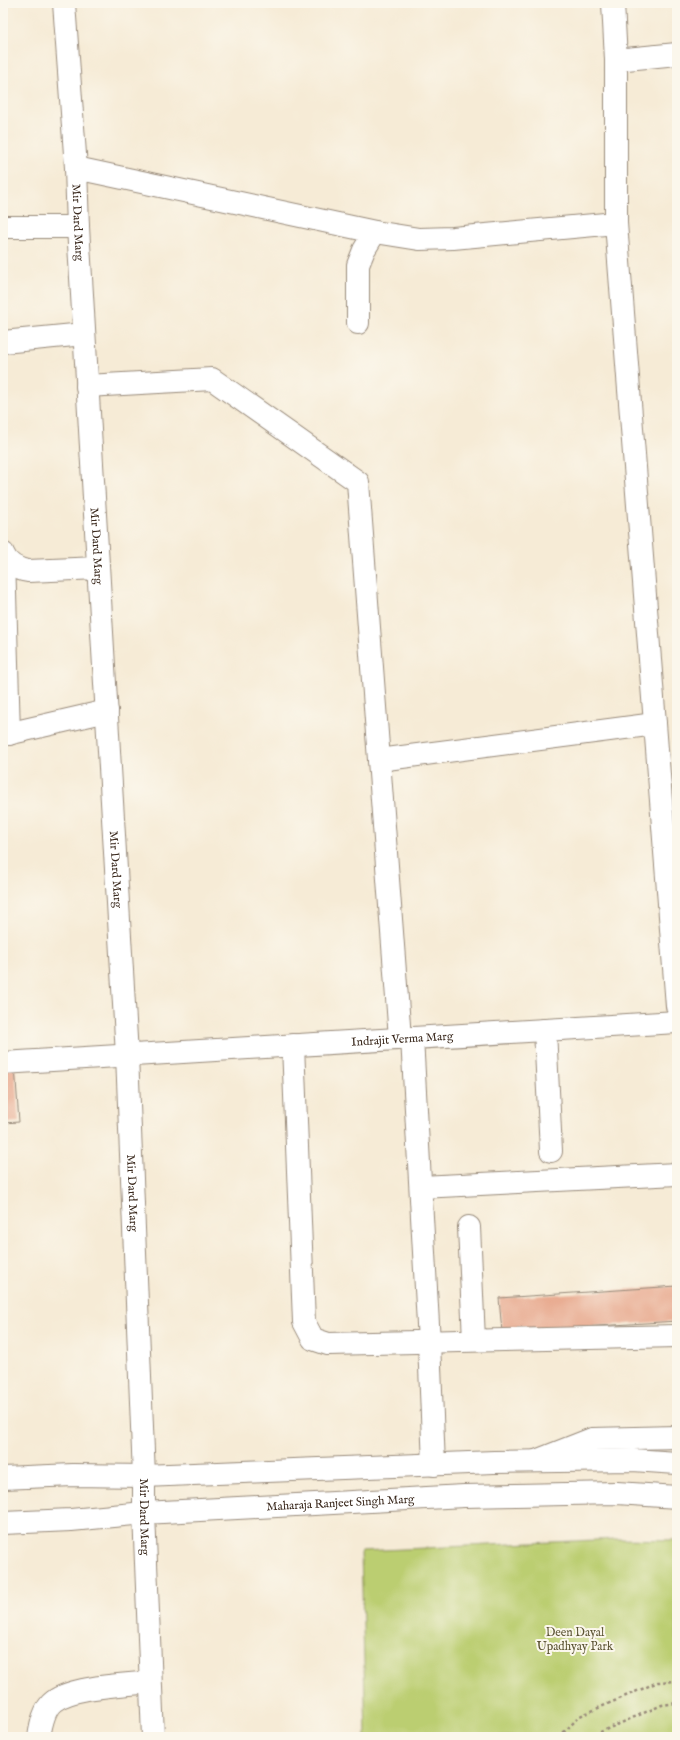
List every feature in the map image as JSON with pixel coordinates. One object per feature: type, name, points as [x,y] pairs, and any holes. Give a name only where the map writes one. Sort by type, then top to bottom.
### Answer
[{"type":"street","name":"Mir Dard Marg","points":[[64,3],[76,168],[84,334],[127,1055],[153,1737]]},
{"type":"street","points":[[613,3],[616,60],[616,223],[677,1006]]},
{"type":"street","points":[[616,60],[677,54]]},
{"type":"street","points":[[76,168],[375,232],[419,239],[453,238],[616,223]]},
{"type":"street","points":[[3,227],[78,227]]},
{"type":"street","points":[[358,323],[358,265],[364,250],[375,232]]},
{"type":"street","points":[[3,342],[84,334]]},
{"type":"street","points":[[87,386],[212,379],[358,482],[379,760],[420,1187],[434,1465]]},
{"type":"street","points":[[4,555],[12,566],[28,571],[98,568]]},
{"type":"street","points":[[4,555],[6,734],[107,711]]},
{"type":"street","points":[[379,760],[655,724]]},
{"type":"street","name":"Indrajit Verma Marg","points":[[3,1063],[677,1022]]},
{"type":"street","points":[[545,1030],[551,1151]]},
{"type":"street","points":[[293,1045],[304,1322],[313,1339],[328,1344],[677,1336]]},
{"type":"street","points":[[420,1187],[677,1174]]},
{"type":"street","points":[[468,1227],[474,1340]]},
{"type":"street","points":[[533,1462],[592,1439],[677,1437]]},
{"type":"street","points":[[3,1478],[73,1475],[144,1476],[533,1462],[632,1460],[677,1463]]},
{"type":"street","name":"Maharaja Ranjeet Singh Marg","points":[[3,1523],[71,1520],[144,1513],[464,1496],[617,1493],[677,1497]]},
{"type":"street","points":[[39,1737],[42,1720],[53,1702],[73,1692],[150,1682]]},
{"type":"path","points":[[559,1737],[580,1716],[658,1682],[677,1681]]},
{"type":"path","points":[[589,1737],[662,1705],[677,1703]]},
{"type":"green space","name":"Deen Dayal Upadhyay Park","points":[[616,1539],[677,1540],[677,1737],[366,1737],[361,1551]]},
{"type":"building","points":[[3,1067],[15,1067],[19,1122],[3,1123]]},
{"type":"building","points":[[677,1286],[677,1321],[502,1332],[499,1298]]}]
